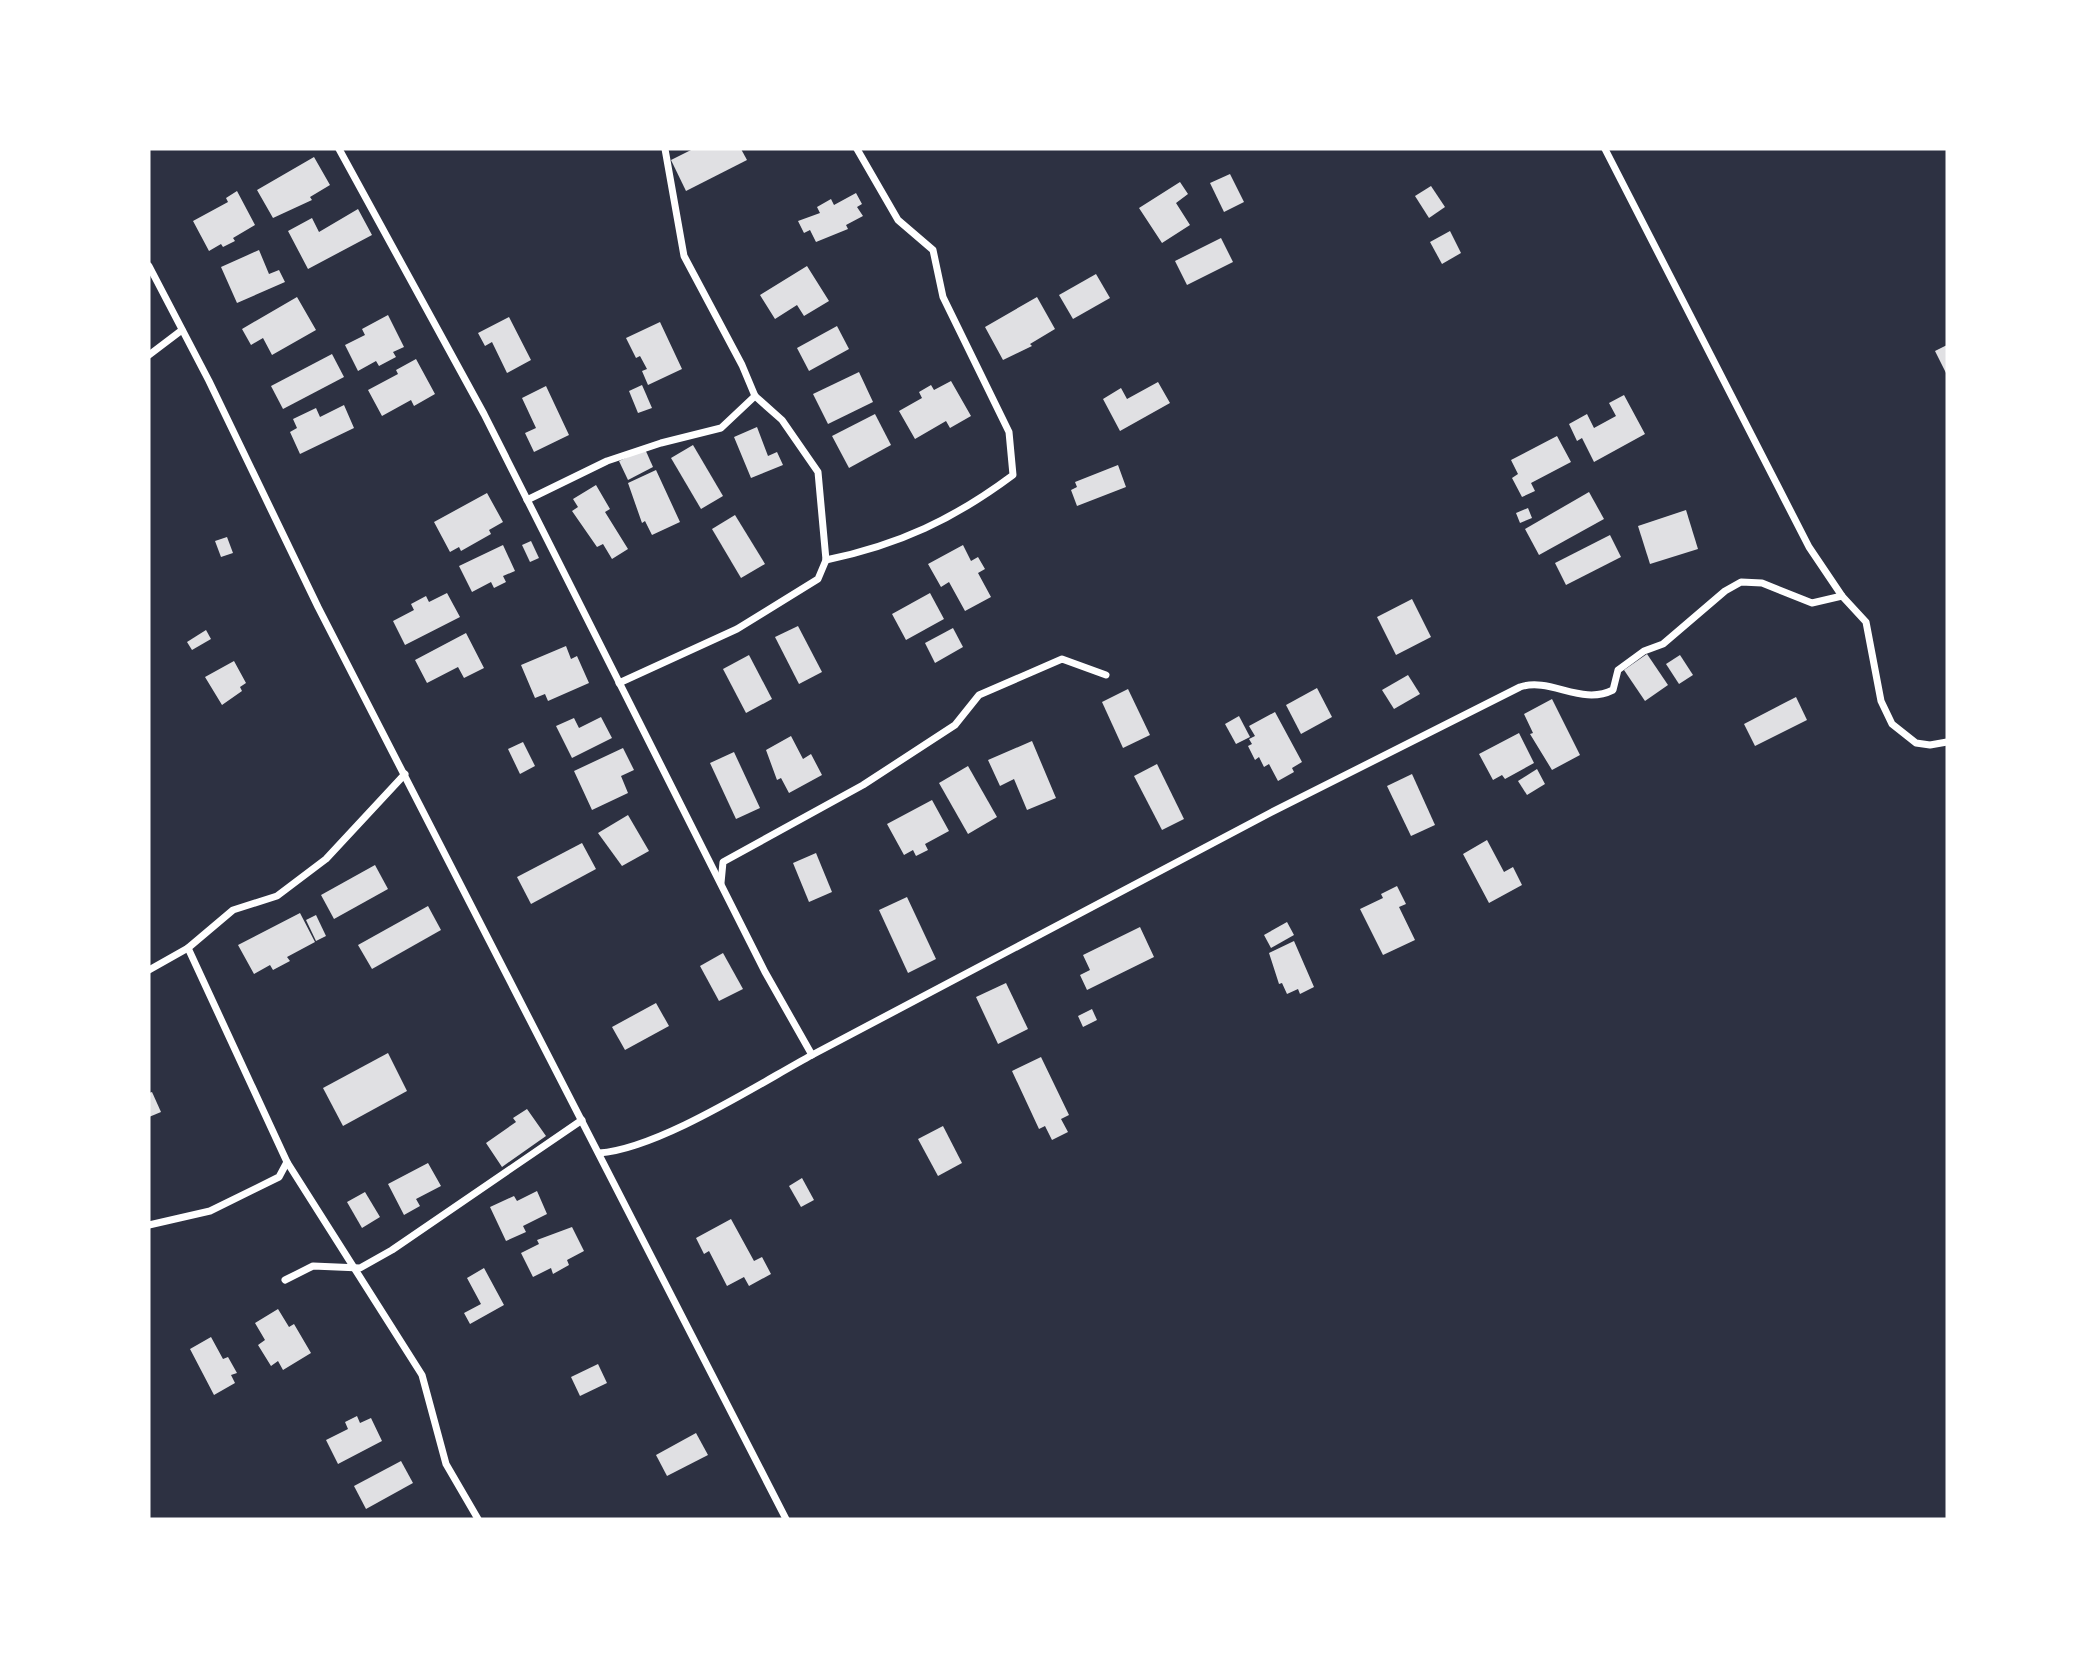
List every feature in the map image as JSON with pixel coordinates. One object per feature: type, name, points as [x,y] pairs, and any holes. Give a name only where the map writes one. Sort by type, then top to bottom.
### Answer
[{"type":"street","points":[[339,149],[484,414],[721,884],[812,1055]]},
{"type":"street","points":[[619,683],[737,629],[818,579],[826,560],[818,472],[782,420],[755,396],[743,365],[684,256],[665,149]]},
{"type":"street","points":[[826,560],[878,549],[928,528],[982,499],[1013,475],[1009,432],[943,297],[933,250],[898,220],[857,149]]},
{"type":"street","points":[[1605,149],[1803,535],[1842,596],[1866,622],[1881,701],[1892,724],[1916,743],[1930,745],[1947,742]]},
{"type":"street","points":[[149,266],[318,607],[786,1519]]},
{"type":"street","points":[[149,355],[182,330]]},
{"type":"street","points":[[527,500],[607,461],[661,443],[721,428],[755,396]]},
{"type":"street","points":[[599,1153],[624,1149],[714,1109],[1270,813],[1520,687],[1531,684],[1591,697],[1612,690],[1618,670],[1644,651],[1663,644],[1725,592],[1741,582],[1762,583],[1812,603],[1842,596]]},
{"type":"street","points":[[721,884],[723,862],[863,785],[955,725],[979,695],[1062,659],[1106,675]]},
{"type":"street","points":[[149,970],[188,948],[233,910],[277,896],[326,859],[405,774]]},
{"type":"street","points":[[188,948],[287,1162],[422,1375],[446,1464],[478,1519]]},
{"type":"street","points":[[285,1280],[323,1265],[355,1268],[393,1250],[582,1121]]},
{"type":"street","points":[[149,1225],[210,1211],[279,1177],[287,1162]]},
{"type":"building","points":[[693,149],[741,149],[747,160],[686,191],[671,160]]},
{"type":"building","points":[[314,157],[330,185],[310,197],[312,200],[273,218],[257,190]]},
{"type":"building","points":[[1230,174],[1244,202],[1224,212],[1210,183]]},
{"type":"building","points":[[1180,182],[1188,194],[1176,203],[1190,225],[1162,243],[1139,208]]},
{"type":"building","points":[[1431,186],[1445,207],[1429,218],[1415,196]]},
{"type":"building","points":[[237,191],[255,225],[233,238],[235,241],[223,247],[221,244],[209,251],[193,221],[228,202],[226,198]]},
{"type":"building","points":[[856,193],[862,204],[857,207],[863,216],[846,225],[848,229],[816,242],[810,230],[804,233],[798,221],[820,213],[817,207],[831,199],[834,205]]},
{"type":"building","points":[[358,209],[372,235],[308,269],[288,231],[312,218],[319,232]]},
{"type":"building","points":[[1450,231],[1461,253],[1442,264],[1430,242]]},
{"type":"building","points":[[1221,238],[1233,262],[1187,285],[1175,261]]},
{"type":"building","points":[[259,250],[269,274],[279,270],[285,282],[237,303],[221,267]]},
{"type":"building","points":[[807,266],[829,301],[804,316],[797,305],[775,319],[760,295]]},
{"type":"building","points":[[1096,274],[1110,298],[1073,319],[1059,295]]},
{"type":"building","points":[[297,297],[316,330],[272,355],[263,338],[251,345],[242,329]]},
{"type":"building","points":[[1037,297],[1055,329],[1030,344],[1032,346],[1003,360],[985,327]]},
{"type":"building","points":[[388,315],[404,347],[393,352],[396,357],[379,366],[376,361],[358,371],[345,345],[365,335],[362,329]]},
{"type":"building","points":[[509,317],[531,360],[507,373],[492,342],[485,346],[478,333]]},
{"type":"building","points":[[660,322],[682,369],[648,385],[642,371],[647,369],[640,356],[636,358],[626,338]]},
{"type":"building","points":[[837,326],[849,349],[809,371],[797,348]]},
{"type":"building","points":[[1947,345],[1947,375],[1935,351]]},
{"type":"building","points":[[332,354],[344,377],[283,409],[271,386]]},
{"type":"building","points":[[416,359],[435,394],[414,406],[411,400],[382,416],[368,390],[398,374],[396,370]]},
{"type":"building","points":[[859,372],[873,402],[828,424],[813,394]]},
{"type":"building","points":[[951,381],[971,416],[950,428],[946,421],[915,439],[899,411],[922,398],[919,392],[931,385],[934,390]]},
{"type":"building","points":[[1158,382],[1170,403],[1120,431],[1103,399],[1121,388],[1127,399]]},
{"type":"building","points":[[642,385],[652,408],[638,413],[629,391]]},
{"type":"building","points":[[546,386],[569,435],[534,452],[525,433],[536,428],[522,398]]},
{"type":"building","points":[[1624,395],[1645,434],[1594,462],[1582,438],[1577,441],[1569,424],[1587,414],[1594,428],[1616,416],[1609,403]]},
{"type":"building","points":[[344,405],[354,428],[300,454],[290,432],[297,428],[293,419],[316,408],[320,417]]},
{"type":"building","points":[[875,414],[891,445],[849,468],[832,436]]},
{"type":"building","points":[[757,427],[768,456],[777,452],[783,465],[751,478],[734,437]]},
{"type":"building","points":[[1557,436],[1571,462],[1531,483],[1535,491],[1522,497],[1512,478],[1518,474],[1511,460]]},
{"type":"building","points":[[693,445],[723,496],[701,509],[671,458]]},
{"type":"building","points":[[645,449],[653,467],[628,480],[619,461]]},
{"type":"building","points":[[1118,465],[1126,487],[1077,506],[1071,490],[1077,487],[1075,482]]},
{"type":"building","points":[[656,470],[680,522],[652,535],[645,521],[642,523],[628,483]]},
{"type":"building","points":[[596,485],[610,509],[605,512],[628,549],[612,559],[603,544],[597,547],[572,511],[578,507],[573,499]]},
{"type":"building","points":[[1589,492],[1604,519],[1539,555],[1525,529]]},
{"type":"building","points":[[487,493],[503,522],[489,530],[491,534],[461,551],[459,547],[450,552],[434,522]]},
{"type":"building","points":[[1528,508],[1532,518],[1520,523],[1516,513]]},
{"type":"building","points":[[1686,510],[1698,549],[1650,564],[1638,526]]},
{"type":"building","points":[[735,515],[765,564],[741,578],[712,529]]},
{"type":"building","points":[[1610,535],[1621,557],[1566,585],[1555,563]]},
{"type":"building","points":[[227,537],[233,553],[221,557],[215,541]]},
{"type":"building","points":[[531,541],[539,558],[530,562],[522,545]]},
{"type":"building","points":[[503,545],[515,571],[503,576],[506,582],[494,588],[491,582],[472,592],[459,566]]},
{"type":"building","points":[[963,545],[971,561],[978,557],[985,569],[978,573],[991,597],[965,611],[949,582],[941,587],[928,564]]},
{"type":"building","points":[[447,593],[460,617],[405,645],[393,621],[414,610],[411,604],[426,596],[429,602]]},
{"type":"building","points":[[930,593],[944,619],[906,640],[892,614]]},
{"type":"building","points":[[1412,599],[1431,637],[1396,655],[1377,617]]},
{"type":"building","points":[[798,626],[822,672],[799,684],[775,637]]},
{"type":"building","points":[[953,628],[963,647],[935,663],[925,643]]},
{"type":"building","points":[[206,630],[211,639],[192,650],[187,642]]},
{"type":"building","points":[[466,633],[484,668],[464,678],[458,667],[427,683],[415,660]]},
{"type":"building","points":[[566,646],[571,659],[577,656],[589,683],[548,701],[545,694],[535,698],[521,665]]},
{"type":"building","points":[[1647,654],[1668,685],[1645,701],[1624,670]]},
{"type":"building","points":[[749,655],[772,699],[746,713],[723,669]]},
{"type":"building","points":[[1680,655],[1693,675],[1679,684],[1666,664]]},
{"type":"building","points":[[234,661],[246,683],[240,687],[242,691],[222,705],[205,677]]},
{"type":"building","points":[[1408,675],[1420,694],[1394,709],[1382,690]]},
{"type":"building","points":[[1317,688],[1332,717],[1301,734],[1286,705]]},
{"type":"building","points":[[1128,689],[1150,735],[1123,748],[1102,702]]},
{"type":"building","points":[[1796,697],[1807,720],[1755,746],[1744,724]]},
{"type":"building","points":[[1552,699],[1580,755],[1552,770],[1530,734],[1533,733],[1524,714]]},
{"type":"building","points":[[1275,712],[1302,762],[1292,768],[1294,772],[1278,781],[1269,764],[1264,767],[1259,757],[1255,760],[1248,746],[1252,744],[1249,739],[1255,736],[1249,726]]},
{"type":"building","points":[[1239,716],[1250,737],[1236,744],[1225,724]]},
{"type":"building","points":[[601,717],[612,738],[572,758],[556,726],[574,718],[579,728]]},
{"type":"building","points":[[1519,733],[1534,763],[1505,779],[1502,775],[1493,780],[1479,754]]},
{"type":"building","points":[[791,736],[803,759],[811,754],[822,775],[789,793],[781,778],[777,780],[766,750]]},
{"type":"building","points":[[1032,741],[1056,798],[1027,810],[1014,779],[1000,786],[988,760]]},
{"type":"building","points":[[523,742],[535,766],[520,774],[508,749]]},
{"type":"building","points":[[623,748],[634,770],[621,776],[628,793],[592,810],[574,771]]},
{"type":"building","points":[[734,752],[760,808],[736,819],[710,763]]},
{"type":"building","points":[[1157,764],[1184,819],[1162,830],[1134,776]]},
{"type":"building","points":[[968,766],[997,817],[968,834],[939,783]]},
{"type":"building","points":[[1537,769],[1545,784],[1527,795],[1518,781]]},
{"type":"building","points":[[1412,774],[1435,825],[1411,836],[1387,786]]},
{"type":"building","points":[[932,800],[949,831],[925,844],[928,850],[916,856],[913,850],[904,855],[887,824]]},
{"type":"building","points":[[628,815],[649,851],[622,866],[598,833]]},
{"type":"building","points":[[1487,840],[1504,872],[1513,867],[1522,885],[1489,903],[1463,854]]},
{"type":"building","points":[[582,843],[596,869],[531,904],[517,877]]},
{"type":"building","points":[[816,853],[832,892],[809,902],[793,863]]},
{"type":"building","points":[[375,865],[388,889],[334,919],[321,895]]},
{"type":"building","points":[[1397,886],[1406,904],[1399,907],[1415,940],[1383,955],[1360,909],[1383,898],[1381,894]]},
{"type":"building","points":[[907,897],[936,959],[908,973],[879,910]]},
{"type":"building","points":[[428,906],[441,930],[372,969],[358,945]]},
{"type":"building","points":[[300,913],[315,942],[287,957],[290,961],[273,970],[270,965],[254,974],[238,945]]},
{"type":"building","points":[[316,915],[326,936],[316,941],[306,920]]},
{"type":"building","points":[[1287,922],[1294,935],[1271,948],[1264,935]]},
{"type":"building","points":[[1140,927],[1154,957],[1087,990],[1080,975],[1090,970],[1083,955]]},
{"type":"building","points":[[1294,941],[1314,987],[1300,994],[1298,989],[1287,994],[1282,983],[1279,984],[1269,953]]},
{"type":"building","points":[[723,953],[743,989],[719,1001],[700,966]]},
{"type":"building","points":[[1006,983],[1028,1029],[998,1044],[976,997]]},
{"type":"building","points":[[656,1003],[669,1026],[625,1050],[612,1027]]},
{"type":"building","points":[[1092,1009],[1097,1020],[1083,1027],[1078,1016]]},
{"type":"building","points":[[388,1053],[407,1091],[343,1126],[323,1088]]},
{"type":"building","points":[[1041,1057],[1069,1115],[1061,1119],[1068,1132],[1052,1140],[1045,1126],[1039,1129],[1012,1071]]},
{"type":"building","points":[[152,1092],[161,1112],[149,1117],[149,1093]]},
{"type":"building","points":[[527,1109],[546,1136],[502,1167],[486,1143],[516,1122],[513,1118]]},
{"type":"building","points":[[943,1126],[962,1163],[938,1176],[918,1139]]},
{"type":"building","points":[[428,1163],[441,1186],[416,1199],[420,1206],[404,1215],[388,1184]]},
{"type":"building","points":[[802,1178],[814,1200],[801,1207],[789,1186]]},
{"type":"building","points":[[537,1191],[547,1214],[523,1226],[526,1232],[506,1241],[490,1207],[514,1196],[517,1201]]},
{"type":"building","points":[[365,1192],[380,1217],[362,1228],[347,1202]]},
{"type":"building","points":[[731,1219],[754,1261],[762,1257],[771,1274],[749,1286],[744,1277],[727,1286],[709,1251],[704,1254],[696,1238]]},
{"type":"building","points":[[572,1227],[584,1251],[567,1260],[569,1265],[553,1274],[551,1268],[533,1277],[521,1253],[539,1244],[537,1240]]},
{"type":"building","points":[[484,1268],[504,1305],[470,1324],[464,1313],[481,1304],[467,1278]]},
{"type":"building","points":[[278,1309],[289,1327],[294,1324],[311,1353],[283,1370],[278,1361],[271,1366],[258,1345],[265,1340],[255,1323]]},
{"type":"building","points":[[211,1337],[223,1359],[228,1357],[237,1373],[231,1375],[235,1383],[214,1395],[190,1349]]},
{"type":"building","points":[[598,1364],[607,1383],[580,1396],[571,1377]]},
{"type":"building","points":[[357,1416],[360,1423],[371,1418],[382,1441],[338,1464],[326,1440],[348,1429],[345,1422]]},
{"type":"building","points":[[696,1433],[708,1455],[667,1476],[656,1455]]},
{"type":"building","points":[[401,1461],[413,1483],[366,1509],[354,1486]]}]
